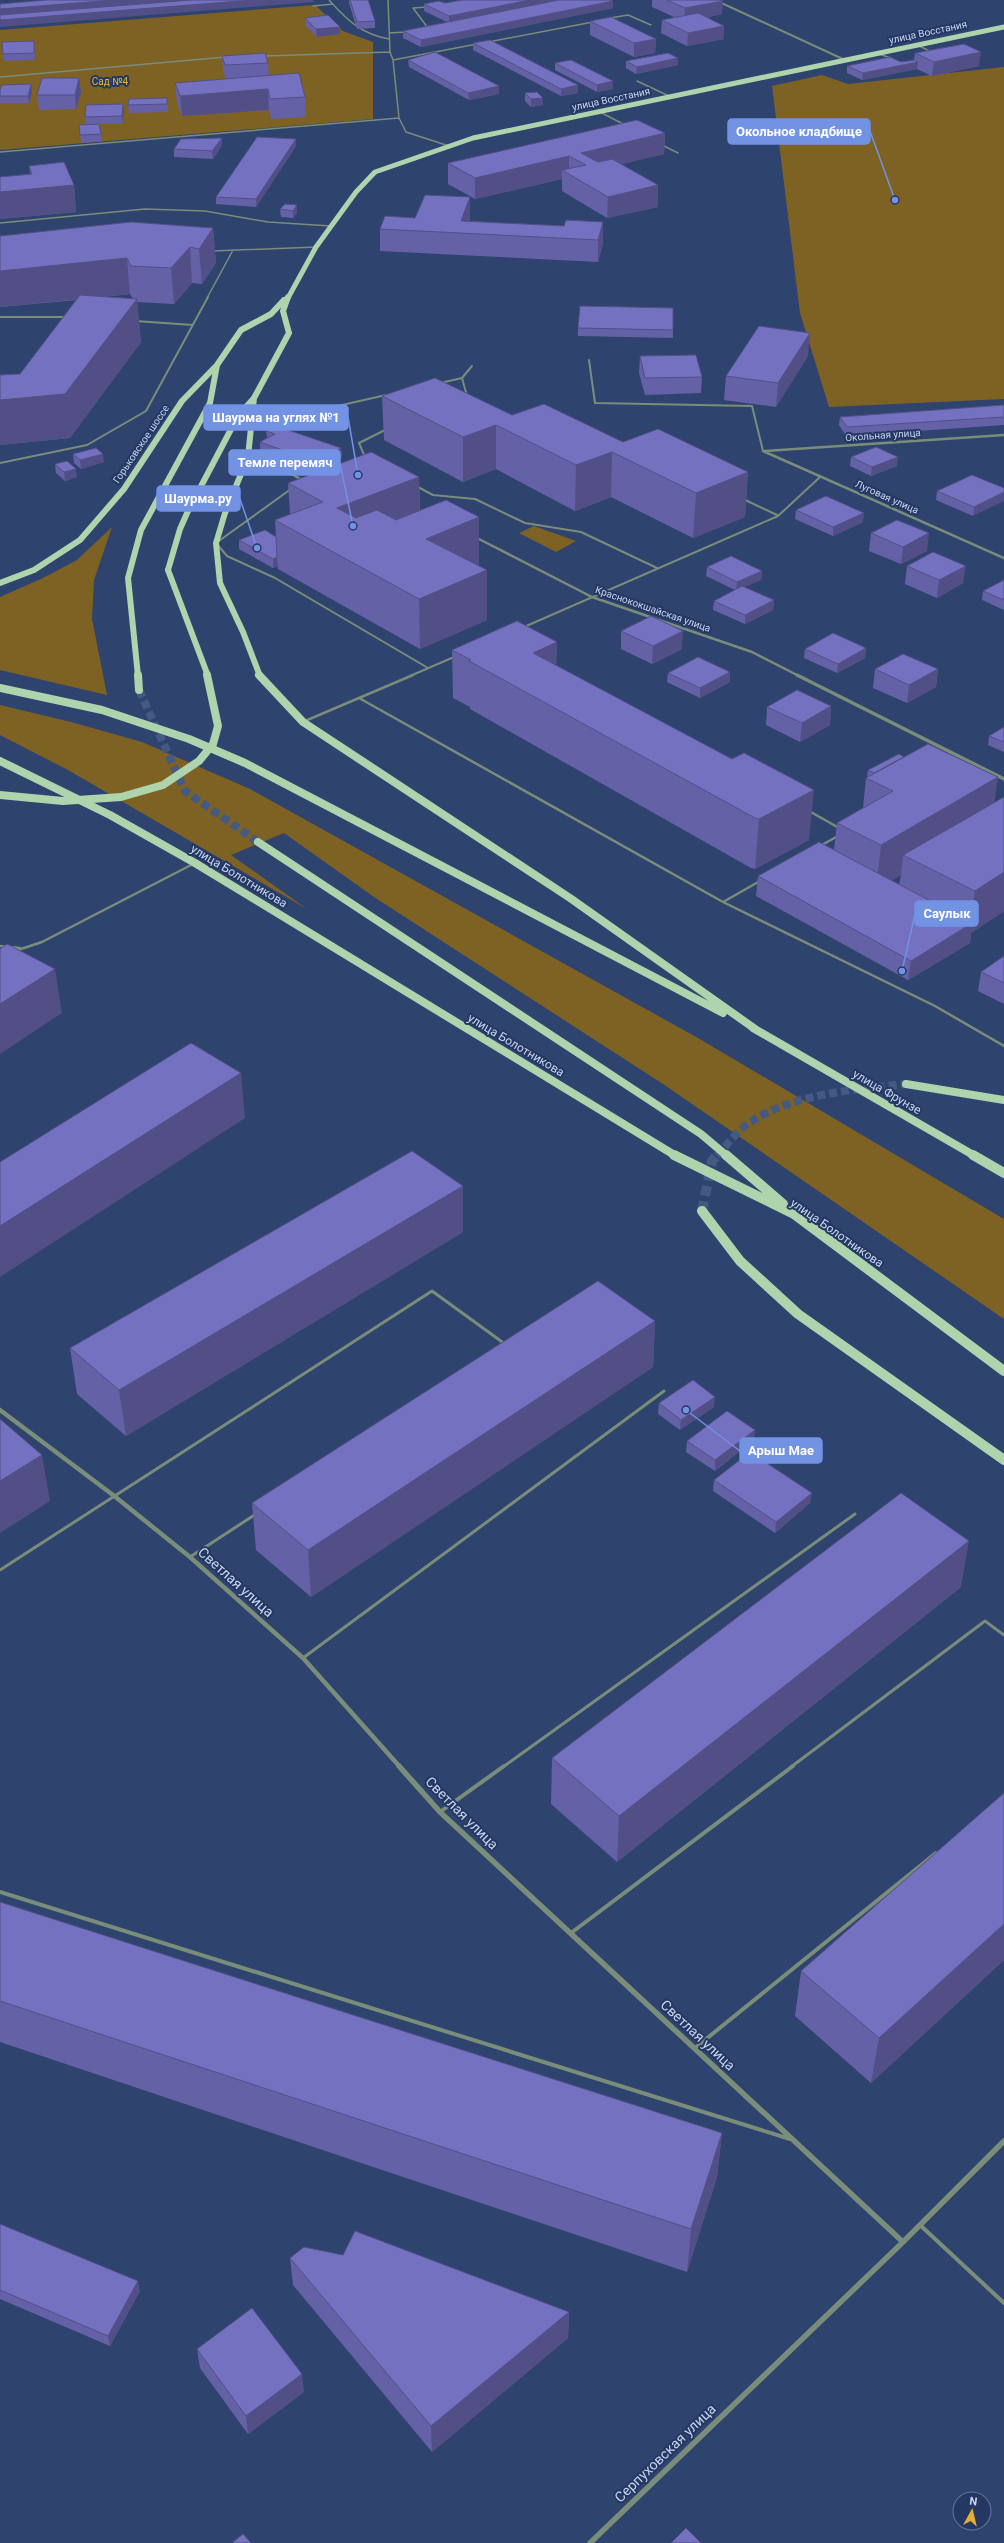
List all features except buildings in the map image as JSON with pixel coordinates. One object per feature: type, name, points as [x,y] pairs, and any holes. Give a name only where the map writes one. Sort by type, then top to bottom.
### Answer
[{"type":"main road","name":"улица Восстания","points":[[216,543],[225,513],[248,457],[254,398],[289,333],[283,311],[288,297],[316,247],[356,192],[375,172],[473,138],[1004,27]]},
{"type":"main road","name":"улица Восстания","points":[[217,365],[241,330],[271,314],[288,297]]},
{"type":"main road","name":"Горьковское шоссе","points":[[0,583],[34,570],[80,540],[124,489],[182,401],[217,365]]},
{"type":"main road","points":[[139,690],[128,578],[141,530],[210,403],[217,365]]},
{"type":"main road","points":[[0,795],[62,800],[121,798],[163,785],[199,761],[213,744],[218,726],[207,673],[168,570],[180,529],[188,511],[238,416],[254,398]]},
{"type":"main road","points":[[216,543],[220,583],[243,632],[258,674],[304,722],[570,898],[758,1031]]},
{"type":"main road","points":[[0,688],[102,710],[189,739],[245,763],[758,1031]]},
{"type":"main road","name":"улица Болотникова","points":[[0,761],[110,815],[195,863],[677,1157],[794,1214],[1004,1371]]},
{"type":"main road","points":[[258,842],[701,1134],[794,1214]]},
{"type":"main road","name":"улица Фрунзе","points":[[758,1031],[1004,1173]]},
{"type":"main road","points":[[906,1084],[1004,1100]]},
{"type":"main road","points":[[702,1211],[740,1261],[798,1314],[1004,1460]]},
{"type":"street","points":[[715,0],[845,60]]},
{"type":"street","name":"Окольная улица","points":[[763,451],[1004,435]]},
{"type":"street","name":"Луговая улица","points":[[763,451],[1004,558]]},
{"type":"street","points":[[248,457],[270,462],[302,481],[310,482]]},
{"type":"street","name":"Краснококшайская улица","points":[[470,534],[592,597],[752,652],[1004,779]]},
{"type":"street","name":"Светлая улица","points":[[0,1410],[113,1495],[190,1557],[303,1658],[440,1812],[903,2242]]},
{"type":"street","name":"Серпуховская улица","points":[[590,2543],[756,2381],[903,2242],[1004,2141]]},
{"type":"lane","points":[[329,0],[354,27],[368,35],[389,38]]},
{"type":"lane","points":[[388,0],[390,52],[393,60],[399,118],[406,132],[449,146]]},
{"type":"lane","points":[[313,6],[333,4]]},
{"type":"lane","points":[[423,30],[428,28],[413,8],[429,6]]},
{"type":"lane","points":[[606,19],[628,14],[651,25]]},
{"type":"lane","points":[[393,60],[598,20]]},
{"type":"lane","points":[[389,33],[412,32]]},
{"type":"lane","points":[[917,45],[934,53]]},
{"type":"lane","points":[[259,56],[390,52]]},
{"type":"lane","points":[[878,53],[898,61]]},
{"type":"lane","points":[[0,77],[228,57]]},
{"type":"lane","points":[[637,81],[670,96]]},
{"type":"lane","points":[[599,111],[630,127]]},
{"type":"lane","points":[[0,152],[399,118]]},
{"type":"lane","points":[[657,142],[678,153]]},
{"type":"lane","points":[[0,223],[145,209],[205,211],[268,222],[331,226]]},
{"type":"lane","points":[[210,251],[232,252],[264,248],[316,247]]},
{"type":"lane","points":[[0,462],[87,445],[146,411],[232,252]]},
{"type":"lane","points":[[0,317],[70,317]]},
{"type":"lane","points":[[131,321],[193,325]]},
{"type":"lane","points":[[589,360],[595,404],[752,406],[763,451]]},
{"type":"lane","points":[[438,384],[462,378],[472,366]]},
{"type":"lane","points":[[462,378],[468,401]]},
{"type":"lane","points":[[251,422],[276,420],[392,394]]},
{"type":"lane","points":[[367,460],[359,442],[393,426]]},
{"type":"lane","points":[[522,628],[778,516],[820,477]]},
{"type":"lane","points":[[302,481],[216,543],[227,556],[275,578],[428,668]]},
{"type":"lane","points":[[413,485],[433,495],[475,499],[525,523],[581,532],[657,568]]},
{"type":"lane","points":[[737,497],[778,516]]},
{"type":"lane","points":[[304,722],[458,656]]},
{"type":"lane","points":[[359,698],[723,902],[935,1006],[1004,1046]]},
{"type":"lane","points":[[805,809],[846,832]]},
{"type":"lane","points":[[819,847],[839,835]]},
{"type":"lane","points":[[10,954],[20,948],[42,942],[195,863]]},
{"type":"lane","points":[[723,902],[766,878]]},
{"type":"lane","points":[[0,946],[20,948]]},
{"type":"lane","points":[[0,1570],[113,1495],[432,1291],[509,1346],[503,1351]]},
{"type":"lane","points":[[303,1658],[664,1391]]},
{"type":"lane","points":[[190,1557],[264,1509]]},
{"type":"lane","points":[[440,1812],[855,1514]]},
{"type":"lane","points":[[571,1934],[985,1621],[1004,1635]]},
{"type":"lane","points":[[695,2048],[942,1848]]},
{"type":"lane","points":[[0,1892],[794,2140]]},
{"type":"lane","points":[[920,2225],[1004,2303]]},
{"type":"green space","name":"Сад №4","points":[[315,5],[343,31],[373,42],[373,119],[0,150],[0,30]]},
{"type":"green space","points":[[1004,67],[1004,399],[829,407],[800,313],[772,86],[822,75],[848,84]]},
{"type":"green space","points":[[534,526],[576,541],[556,552],[519,533]]},
{"type":"green space","points":[[112,527],[94,580],[92,619],[107,695],[0,670],[0,597],[43,578],[77,560]]},
{"type":"green space","points":[[0,705],[71,722],[142,742],[250,789],[698,1038],[1004,1219],[1004,1319],[663,1084],[374,897],[284,833],[231,855],[307,909],[68,770],[0,735]]},
{"type":"tunnel","points":[[139,690],[185,791],[258,842]]},
{"type":"tunnel","points":[[717,1156],[745,1126],[766,1113],[784,1105],[824,1094],[906,1084]]},
{"type":"tunnel","points":[[702,1211],[712,1161],[717,1155]]},
{"type":"place","name":"Окольное кладбище","points":[[895,200]]},
{"type":"place","name":"Шаурма на углях №1","points":[[358,475]]},
{"type":"place","name":"Темле перемяч","points":[[353,526]]},
{"type":"place","name":"Шаурма.ру","points":[[257,548]]},
{"type":"place","name":"Саулык","points":[[902,971]]},
{"type":"place","name":"Арыш Мае","points":[[686,1410]]}]
